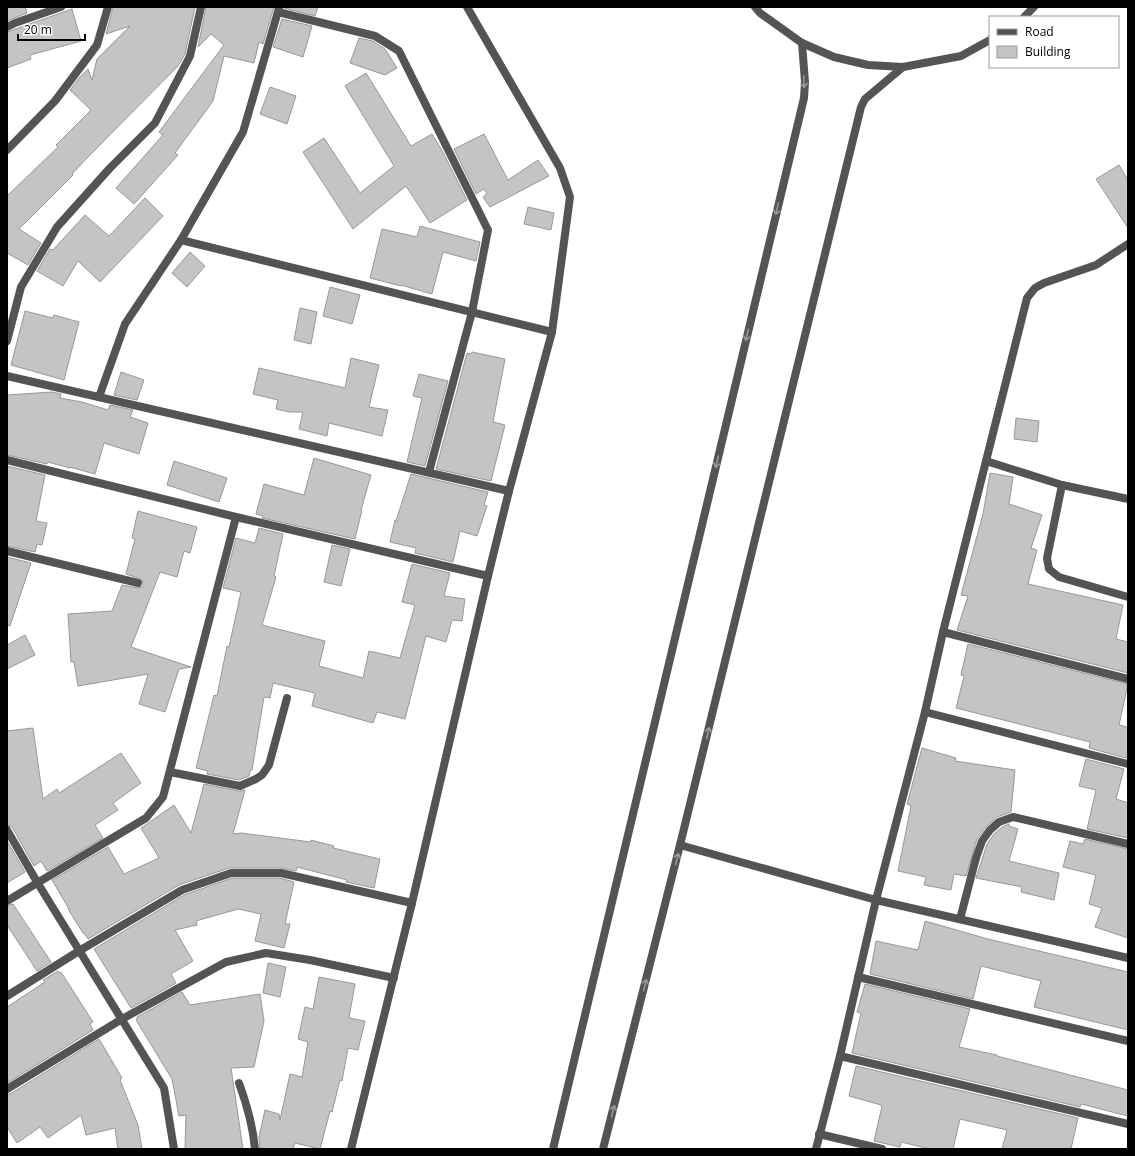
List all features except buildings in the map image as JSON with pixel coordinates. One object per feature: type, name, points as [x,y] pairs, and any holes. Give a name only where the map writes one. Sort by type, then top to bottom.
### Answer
[{"type":"street","points":[[7,27],[61,7]]},
{"type":"street","points":[[7,150],[55,101],[97,45],[108,7]]},
{"type":"street","points":[[7,341],[21,287],[57,227],[110,168],[155,122],[190,56],[201,7]]},
{"type":"street","points":[[351,1149],[412,903],[488,576],[509,491],[552,332],[570,197],[560,168],[467,7]]},
{"type":"street","points":[[755,7],[760,13],[802,43],[834,57],[868,65],[903,67],[961,56],[989,41]]},
{"type":"street","points":[[1025,16],[1034,7]]},
{"type":"street","points":[[99,397],[125,324],[181,240],[243,132],[278,9],[375,36],[399,51],[488,230],[472,312],[429,472]]},
{"type":"street","points":[[553,1149],[804,98],[805,82],[802,43]]},
{"type":"street","points":[[604,1149],[861,107],[865,99],[903,67]]},
{"type":"street","points":[[181,240],[552,332]]},
{"type":"street","points":[[816,1149],[840,1056],[876,900],[925,712],[943,632],[1027,298],[1035,288],[1044,283],[1096,265],[1128,244]]},
{"type":"street","points":[[7,376],[509,491]]},
{"type":"street","points":[[7,460],[236,517],[488,576]]},
{"type":"street","points":[[986,461],[1062,485],[1128,499]]},
{"type":"street","points":[[1062,485],[1047,558],[1049,569],[1059,577],[1128,597]]},
{"type":"street","points":[[7,901],[146,818],[163,797],[236,517]]},
{"type":"street","points":[[7,551],[138,584]]},
{"type":"street","points":[[943,632],[1128,678]]},
{"type":"street","points":[[170,772],[240,786],[256,779],[262,775],[269,765],[287,698]]},
{"type":"street","points":[[925,712],[1128,764]]},
{"type":"street","points":[[960,919],[982,841],[990,830],[999,822],[1013,817],[1128,844]]},
{"type":"street","points":[[7,830],[37,882],[164,1088],[174,1149]]},
{"type":"street","points":[[680,845],[876,900],[1128,958]]},
{"type":"street","points":[[7,996],[182,890],[231,873],[281,873],[412,903]]},
{"type":"street","points":[[7,1089],[122,1019],[226,962],[266,952],[394,978]]},
{"type":"street","points":[[858,977],[1128,1041]]},
{"type":"street","points":[[840,1056],[1128,1124]]},
{"type":"street","points":[[240,1083],[250,1116],[255,1149]]},
{"type":"street","points":[[819,1134],[882,1149]]}]
